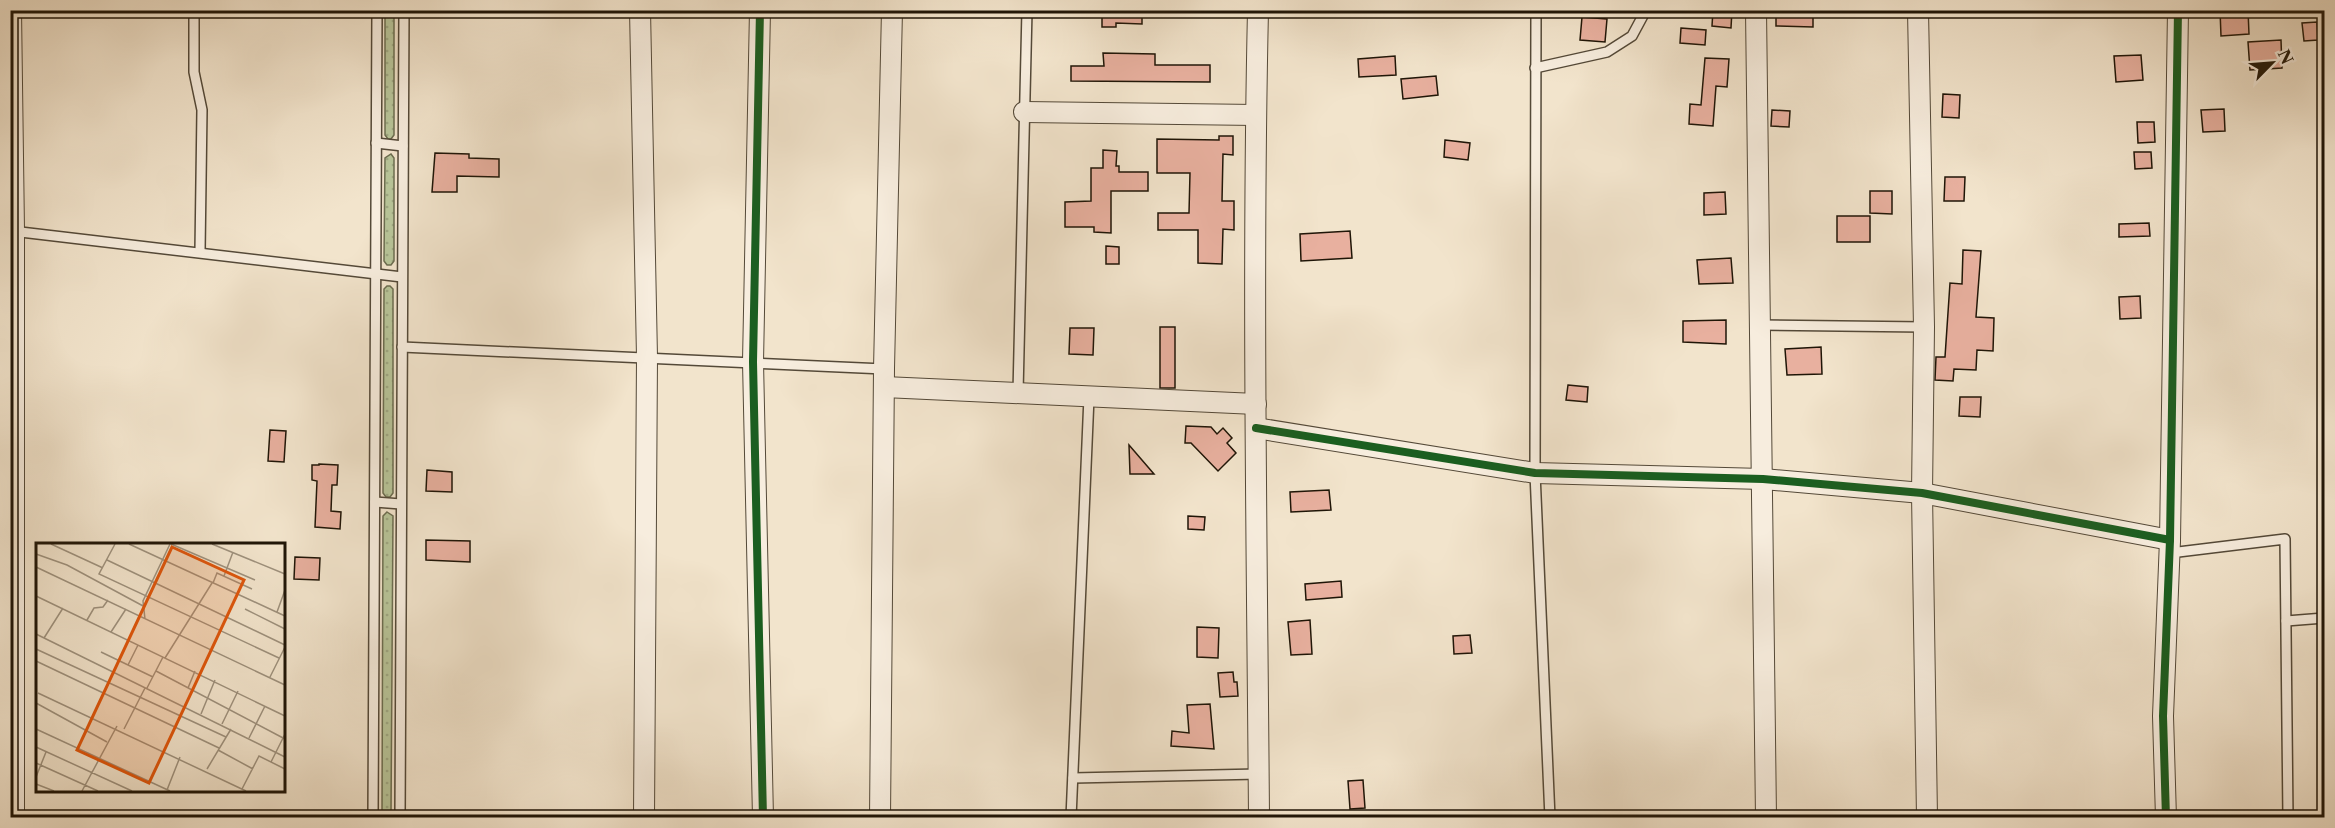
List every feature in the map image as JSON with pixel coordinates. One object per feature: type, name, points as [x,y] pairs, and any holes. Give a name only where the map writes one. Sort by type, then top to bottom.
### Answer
[{"type":"street","points":[[11,10],[14,818]]},
{"type":"street","points":[[640,10],[647,357],[645,818]]},
{"type":"street","points":[[760,10],[753,362],[763,818]]},
{"type":"street","points":[[880,818],[884,378],[892,10]]},
{"type":"street","points":[[1258,10],[1256,429],[1259,818]]},
{"type":"street","points":[[1756,10],[1766,818]]},
{"type":"street","points":[[1918,10],[1924,327],[1922,493],[1926,818]]},
{"type":"street","points":[[2166,818],[2163,716],[2170,546],[2178,10]]},
{"type":"street","points":[[1024,112],[1256,115]]},
{"type":"street","points":[[884,378],[1018,393],[1256,404]]},
{"type":"street","points":[[1256,429],[1535,473],[1763,479],[1922,493],[2170,546]]},
{"type":"lane","points":[[194,10],[194,72],[202,110],[200,251]]},
{"type":"lane","points":[[373,818],[377,10]]},
{"type":"lane","points":[[400,818],[404,10]]},
{"type":"lane","points":[[1018,393],[1027,10]]},
{"type":"lane","points":[[1536,10],[1535,473],[1550,818]]},
{"type":"lane","points":[[1535,68],[1607,52],[1632,36],[1645,11]]},
{"type":"lane","points":[[376,143],[403,146]]},
{"type":"lane","points":[[12,231],[200,251],[402,277]]},
{"type":"lane","points":[[1760,325],[1924,327]]},
{"type":"lane","points":[[402,347],[753,362],[884,378]]},
{"type":"lane","points":[[1071,818],[1089,397]]},
{"type":"lane","points":[[375,502],[401,504]]},
{"type":"lane","points":[[2170,546],[2285,539],[2288,818]]},
{"type":"lane","points":[[2286,621],[2325,618]]},
{"type":"lane","points":[[1073,778],[1259,774]]},
{"type":"green space","points":[[385,11],[394,11],[394,135],[391,139],[385,135]]},
{"type":"green space","points":[[391,154],[394,158],[394,261],[391,265],[387,265],[384,261],[385,158]]},
{"type":"green space","points":[[387,286],[393,289],[393,493],[390,497],[386,497],[383,493],[384,289]]},
{"type":"green space","points":[[387,512],[393,516],[391,813],[385,817],[382,813],[383,516]]},
{"type":"building","points":[[1102,10],[1142,10],[1142,24],[1116,23],[1116,27],[1102,27]]},
{"type":"building","points":[[1713,10],[1732,10],[1731,28],[1712,26]]},
{"type":"building","points":[[1776,10],[1813,10],[1813,27],[1776,26]]},
{"type":"building","points":[[2220,10],[2248,10],[2249,34],[2221,36]]},
{"type":"building","points":[[1582,17],[1607,19],[1605,42],[1580,40]]},
{"type":"building","points":[[2317,22],[2318,40],[2304,41],[2302,23]]},
{"type":"building","points":[[1681,28],[1706,30],[1705,45],[1680,43]]},
{"type":"building","points":[[2281,40],[2282,68],[2250,70],[2248,42]]},
{"type":"building","points":[[1103,53],[1155,54],[1155,65],[1210,65],[1210,82],[1071,81],[1071,66],[1104,66]]},
{"type":"building","points":[[2141,55],[2143,80],[2116,82],[2114,56]]},
{"type":"building","points":[[1395,56],[1396,75],[1359,77],[1358,59]]},
{"type":"building","points":[[1705,58],[1729,59],[1727,87],[1716,86],[1713,126],[1689,124],[1690,104],[1701,105]]},
{"type":"building","points":[[1436,76],[1438,95],[1403,99],[1401,79]]},
{"type":"building","points":[[1943,94],[1960,95],[1959,118],[1942,117]]},
{"type":"building","points":[[2224,109],[2225,131],[2203,132],[2201,110]]},
{"type":"building","points":[[1772,110],[1790,111],[1789,127],[1771,126]]},
{"type":"building","points":[[2137,122],[2154,122],[2155,142],[2138,143]]},
{"type":"building","points":[[1219,136],[1233,136],[1233,155],[1223,154],[1222,201],[1234,201],[1234,230],[1223,229],[1222,264],[1198,263],[1198,230],[1158,230],[1158,213],[1189,213],[1190,173],[1157,173],[1157,139],[1219,140]]},
{"type":"building","points":[[1445,140],[1470,143],[1468,160],[1444,157]]},
{"type":"building","points":[[1103,150],[1117,151],[1116,166],[1119,166],[1119,172],[1148,172],[1148,191],[1111,191],[1111,233],[1094,232],[1094,227],[1065,227],[1065,202],[1091,201],[1091,168],[1103,168]]},
{"type":"building","points":[[2134,152],[2151,152],[2152,168],[2135,169]]},
{"type":"building","points":[[435,153],[469,154],[469,158],[499,159],[499,177],[457,176],[457,192],[432,192]]},
{"type":"building","points":[[1945,177],[1965,177],[1964,201],[1944,201]]},
{"type":"building","points":[[1870,191],[1892,191],[1892,214],[1870,213]]},
{"type":"building","points":[[1725,192],[1726,214],[1704,215],[1704,193]]},
{"type":"building","points":[[1837,216],[1870,216],[1870,242],[1837,242]]},
{"type":"building","points":[[2149,223],[2150,236],[2119,237],[2119,224]]},
{"type":"building","points":[[1350,231],[1352,258],[1301,261],[1300,234]]},
{"type":"building","points":[[1106,246],[1119,247],[1119,264],[1106,264]]},
{"type":"building","points":[[1963,250],[1981,251],[1976,317],[1994,318],[1993,351],[1977,350],[1976,370],[1954,369],[1953,381],[1935,380],[1936,357],[1945,357],[1950,283],[1962,284]]},
{"type":"building","points":[[1731,258],[1733,283],[1699,284],[1697,260]]},
{"type":"building","points":[[2140,296],[2141,318],[2120,319],[2119,297]]},
{"type":"building","points":[[1726,320],[1726,344],[1683,342],[1683,321]]},
{"type":"building","points":[[1160,327],[1175,327],[1175,388],[1160,388]]},
{"type":"building","points":[[1070,328],[1094,328],[1093,355],[1069,354]]},
{"type":"building","points":[[1821,347],[1822,374],[1787,375],[1785,349]]},
{"type":"building","points":[[1568,385],[1588,387],[1587,402],[1566,400]]},
{"type":"building","points":[[1960,397],[1981,397],[1980,417],[1959,416]]},
{"type":"building","points":[[1186,426],[1211,427],[1217,434],[1223,428],[1232,438],[1227,443],[1236,453],[1218,471],[1191,443],[1185,443]]},
{"type":"building","points":[[270,430],[286,431],[284,462],[268,461]]},
{"type":"building","points":[[1129,445],[1154,474],[1130,474]]},
{"type":"building","points":[[312,465],[338,465],[337,485],[332,485],[331,511],[341,512],[340,529],[315,527],[317,481],[312,480]]},
{"type":"building","points":[[427,470],[452,472],[452,492],[426,491]]},
{"type":"building","points":[[1329,490],[1331,510],[1291,512],[1290,492]]},
{"type":"building","points":[[1188,516],[1205,517],[1204,530],[1188,529]]},
{"type":"building","points":[[426,540],[470,541],[470,562],[426,560]]},
{"type":"building","points":[[295,557],[320,558],[319,580],[294,579]]},
{"type":"building","points":[[1341,581],[1342,597],[1306,600],[1305,584]]},
{"type":"building","points":[[1310,620],[1312,654],[1291,655],[1288,622]]},
{"type":"building","points":[[1197,627],[1219,628],[1218,658],[1197,657]]},
{"type":"building","points":[[1470,635],[1472,653],[1454,654],[1453,636]]},
{"type":"building","points":[[1233,672],[1234,682],[1237,682],[1238,696],[1220,697],[1218,673]]},
{"type":"building","points":[[1210,704],[1214,749],[1171,746],[1172,731],[1189,733],[1187,705]]},
{"type":"building","points":[[1363,780],[1365,808],[1350,809],[1348,781]]},
{"type":"cycle path","points":[[760,10],[753,362],[763,818]]},
{"type":"cycle path","points":[[2166,818],[2163,716],[2170,540],[2178,10]]},
{"type":"cycle path","points":[[1256,428],[1535,473],[1763,479],[1922,493],[2170,540]]}]
